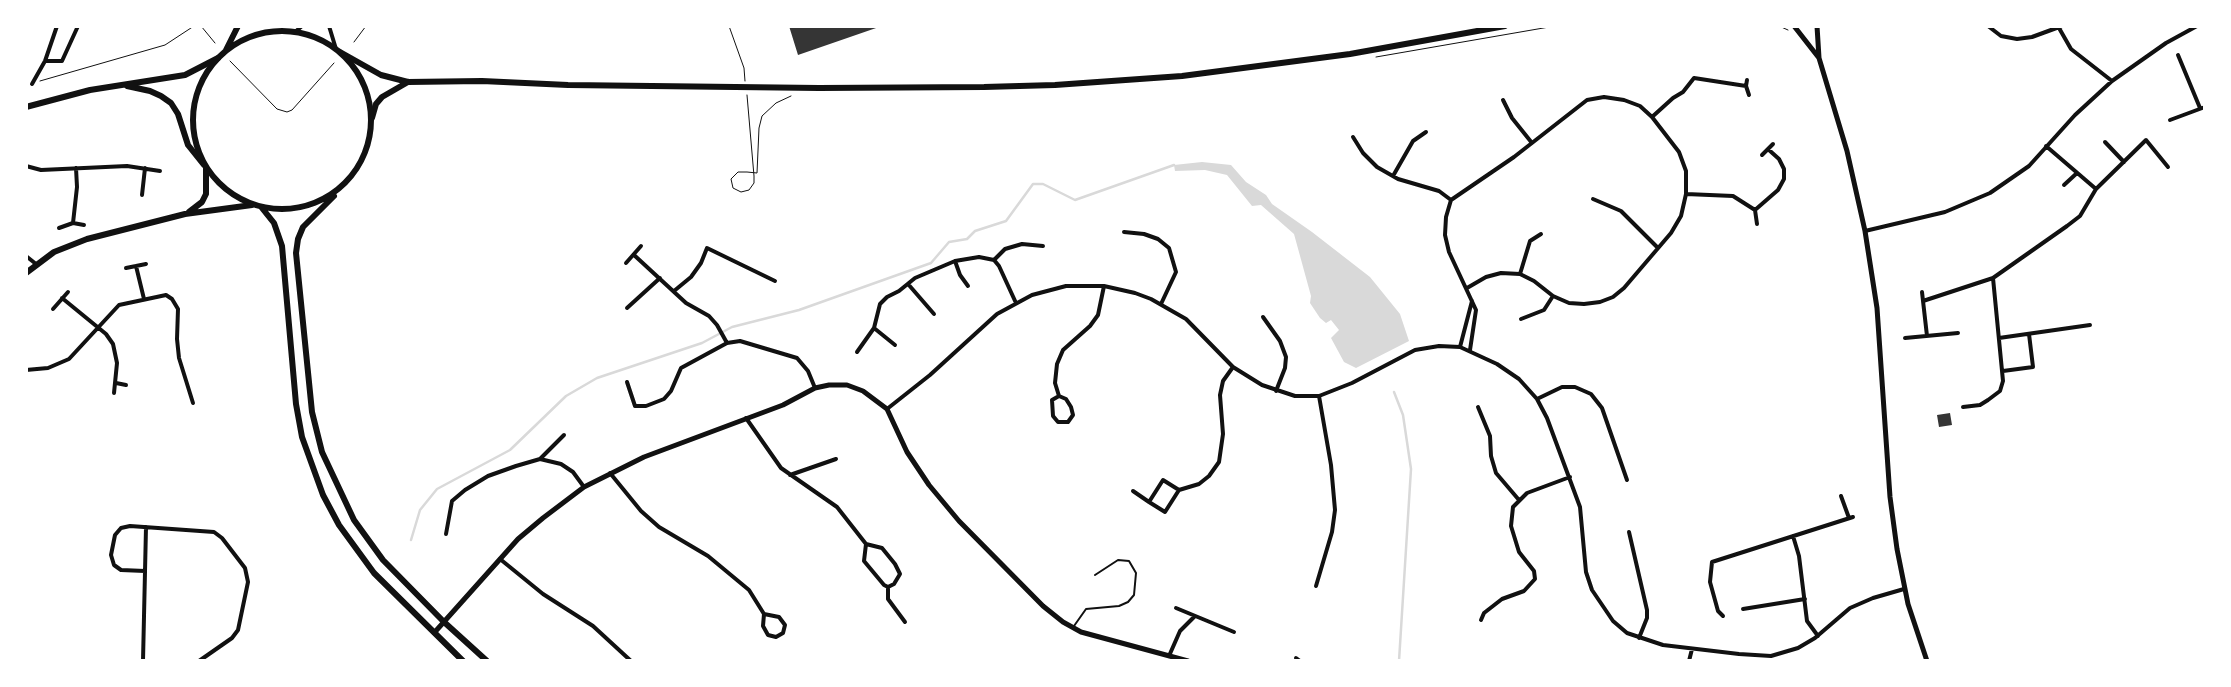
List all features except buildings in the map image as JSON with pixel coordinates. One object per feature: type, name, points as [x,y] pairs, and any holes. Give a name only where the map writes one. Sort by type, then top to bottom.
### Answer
[{"type":"main road","points":[[225,52],[238,26]]},
{"type":"main road","points":[[26,107],[90,90],[185,75],[218,58],[250,37],[264,33],[292,30],[316,38],[381,75],[408,82],[482,81],[568,85],[819,88],[1055,85],[1182,76],[1248,69],[1350,54],[1505,26]]},
{"type":"main road","points":[[338,50],[349,61],[363,82],[368,93],[372,118]]},
{"type":"main road","points":[[186,214],[202,202],[207,186],[205,166],[194,138],[193,109],[202,81],[218,58]]},
{"type":"main road","points":[[408,82],[382,97],[376,104],[370,137],[364,156],[355,173],[303,227],[298,239],[298,280],[312,412],[322,452],[354,520],[383,560],[444,622],[487,661]]},
{"type":"main road","points":[[124,86],[150,91],[170,103],[178,114],[188,145],[226,190],[252,205],[262,208],[296,209],[328,198],[341,188]]},
{"type":"main road","points":[[26,273],[54,252],[79,241],[186,214],[252,205]]},
{"type":"main road","points":[[262,208],[274,223],[282,246],[296,404],[302,437],[312,468],[335,518],[354,548],[374,573],[464,661]]},
{"type":"street","points":[[32,84],[45,61],[57,26]]},
{"type":"street","points":[[45,61],[62,61],[78,26]]},
{"type":"street","points":[[292,30],[302,26]]},
{"type":"street","points":[[329,26],[338,50]]},
{"type":"street","points":[[1817,26],[1819,58],[1847,151],[1865,231],[1877,308],[1890,497],[1904,589],[1915,629],[1927,661]]},
{"type":"street","points":[[1988,26],[2001,36],[2017,38],[2032,37],[2060,27],[2071,49],[2112,81]]},
{"type":"street","points":[[1865,231],[1940,214],[1990,193],[2029,166],[2046,146],[2112,81],[2166,43],[2197,26]]},
{"type":"street","points":[[1792,29],[1819,58]]},
{"type":"street","points":[[2170,120],[2202,108],[2178,55]]},
{"type":"street","points":[[1652,116],[1683,92],[1694,78],[1746,86]]},
{"type":"street","points":[[1747,80],[1746,86],[1749,95]]},
{"type":"street","points":[[1467,288],[1486,277],[1501,274],[1520,274],[1534,281],[1553,296],[1569,303],[1584,304],[1600,302],[1613,297],[1624,288],[1671,233],[1681,216],[1686,194],[1686,171],[1679,152],[1652,116],[1640,106],[1624,100],[1604,97],[1587,100],[1532,143],[1451,200],[1446,217],[1446,244],[1476,310],[1470,350]]},
{"type":"street","points":[[1503,100],[1512,118],[1532,143]]},
{"type":"street","points":[[1393,176],[1413,141],[1426,132]]},
{"type":"street","points":[[1353,137],[1369,160],[1393,176],[1439,191],[1451,200]]},
{"type":"street","points":[[1924,301],[1993,278],[2080,216],[2096,189],[2146,140],[2168,167]]},
{"type":"street","points":[[2105,142],[2124,162]]},
{"type":"street","points":[[1762,155],[1773,144]]},
{"type":"street","points":[[2046,146],[2096,189]]},
{"type":"street","points":[[1755,210],[1778,190],[1784,180],[1784,169],[1779,158],[1769,150]]},
{"type":"street","points":[[26,166],[41,170],[117,165],[160,170]]},
{"type":"street","points":[[72,222],[77,187],[76,168]]},
{"type":"street","points":[[142,195],[145,168]]},
{"type":"street","points":[[2064,185],[2077,173]]},
{"type":"street","points":[[1686,194],[1733,196],[1755,210],[1757,224]]},
{"type":"street","points":[[1593,200],[1621,211],[1658,248]]},
{"type":"street","points":[[59,228],[72,222],[84,225]]},
{"type":"street","points":[[1124,232],[1144,234],[1158,239],[1168,248],[1176,272],[1161,304]]},
{"type":"street","points":[[1520,274],[1530,241],[1540,234]]},
{"type":"street","points":[[994,260],[1006,249],[1022,244],[1043,246]]},
{"type":"street","points":[[626,263],[641,246]]},
{"type":"street","points":[[674,291],[691,277],[701,263],[707,248],[775,281]]},
{"type":"street","points":[[634,255],[686,302],[709,316],[718,325],[727,343]]},
{"type":"street","points":[[26,256],[36,264]]},
{"type":"street","points":[[858,352],[874,328],[880,304],[886,297],[915,278],[955,261],[979,257],[994,260],[999,266],[1016,302]]},
{"type":"street","points":[[955,261],[960,275],[968,286]]},
{"type":"street","points":[[126,268],[146,264]]},
{"type":"street","points":[[136,266],[144,299]]},
{"type":"street","points":[[627,308],[660,278]]},
{"type":"street","points":[[1963,407],[1980,405],[2000,391],[2003,371],[1993,278]]},
{"type":"street","points":[[908,284],[934,314]]},
{"type":"street","points":[[888,409],[930,375],[980,328],[1016,302],[1059,288],[1104,286],[1135,292],[1161,304],[1186,319],[1233,367],[1262,385],[1295,396],[1319,396],[1352,383],[1415,350],[1439,346],[1460,348],[1470,350],[1519,379],[1536,400],[1547,418],[1580,507],[1586,572],[1592,590],[1613,621],[1627,633],[1663,645],[1771,656],[1798,648],[1818,636],[1850,608],[1873,598],[1904,589]]},
{"type":"street","points":[[1058,396],[1055,383],[1057,364],[1063,350],[1090,326],[1098,315],[1104,286]]},
{"type":"street","points":[[53,309],[68,292]]},
{"type":"street","points":[[1922,292],[1927,336]]},
{"type":"street","points":[[26,370],[48,368],[70,359],[116,307],[144,299],[166,296],[177,306],[179,358],[193,403]]},
{"type":"street","points":[[1521,319],[1544,310],[1553,296]]},
{"type":"street","points":[[62,298],[110,339],[118,363],[114,393]]},
{"type":"street","points":[[1460,348],[1472,301]]},
{"type":"street","points":[[1263,317],[1280,340],[1286,357],[1285,368],[1276,391]]},
{"type":"street","points":[[1999,338],[2090,325]]},
{"type":"street","points":[[874,328],[895,345]]},
{"type":"street","points":[[1905,338],[1958,333]]},
{"type":"street","points":[[2003,371],[2033,367],[2029,334]]},
{"type":"street","points":[[627,382],[635,406],[646,406],[664,399],[671,391],[681,368],[727,343],[740,341],[797,358],[808,371],[815,388]]},
{"type":"street","points":[[1133,492],[1165,512],[1179,490],[1199,484],[1209,476],[1219,462],[1223,434],[1220,395],[1223,381],[1233,367]]},
{"type":"street","points":[[116,383],[126,385]]},
{"type":"street","points":[[434,633],[500,559],[543,518],[584,487],[644,457],[783,405],[815,388],[829,384],[855,387],[888,409],[907,452],[929,485],[959,521],[1043,606],[1073,628],[1104,639],[1188,661]]},
{"type":"street","points":[[1536,400],[1562,386],[1575,387],[1591,394],[1602,408],[1628,480]]},
{"type":"street","points":[[1058,396],[1066,399],[1072,407],[1073,415],[1068,422],[1058,422],[1052,416],[1052,400],[1058,396]]},
{"type":"street","points":[[1316,586],[1332,532],[1335,510],[1331,465],[1319,396]]},
{"type":"street","points":[[1478,407],[1490,436],[1491,456],[1496,473],[1519,500]]},
{"type":"street","points":[[746,418],[781,468],[837,507],[866,544],[882,548],[899,570],[898,579],[888,586]]},
{"type":"street","points":[[446,534],[452,501],[465,490],[488,476],[540,459],[564,436]]},
{"type":"street","points":[[540,459],[561,464],[573,472],[584,487]]},
{"type":"street","points":[[790,475],[836,459]]},
{"type":"street","points":[[610,473],[628,497],[659,527],[708,556],[731,573],[749,590],[764,614],[763,626],[768,635],[776,637],[783,633],[785,625],[779,617],[764,614]]},
{"type":"street","points":[[1481,620],[1484,613],[1502,599],[1524,591],[1535,579],[1534,571],[1519,552],[1512,526],[1513,507],[1527,494],[1570,477]]},
{"type":"street","points":[[1149,502],[1163,480],[1179,490]]},
{"type":"street","points":[[1723,616],[1718,611],[1710,582],[1712,562],[1851,518],[1841,496]]},
{"type":"street","points":[[145,571],[117,568],[111,555],[117,531],[125,526],[214,532],[222,538],[247,572],[248,582],[238,630],[232,638],[199,661]]},
{"type":"street","points":[[143,661],[146,526]]},
{"type":"street","points":[[1629,532],[1647,610],[1647,618],[1639,638]]},
{"type":"street","points":[[1793,536],[1798,556],[1807,621],[1818,636]]},
{"type":"street","points":[[866,544],[864,562],[880,581],[888,586]]},
{"type":"street","points":[[500,559],[543,594],[593,626],[631,661]]},
{"type":"street","points":[[888,586],[888,599],[905,622]]},
{"type":"street","points":[[1743,609],[1805,599]]},
{"type":"street","points":[[1176,608],[1234,632]]},
{"type":"street","points":[[1169,656],[1180,631],[1195,616]]},
{"type":"street","points":[[1689,661],[1692,649]]},
{"type":"street","points":[[1296,658],[1300,661]]},
{"type":"lane","points":[[1073,628],[1086,609],[1099,606],[1119,606],[1128,602],[1134,595],[1136,573],[1129,561],[1118,560],[1103,572],[1095,575]]},
{"type":"path","points":[[32,84],[165,45],[194,26]]},
{"type":"path","points":[[200,26],[215,43]]},
{"type":"path","points":[[354,42],[366,26]]},
{"type":"path","points":[[729,26],[744,68],[754,183],[745,192],[738,192],[732,185],[732,177],[738,172],[747,172]]},
{"type":"path","points":[[1779,26],[1792,29]]},
{"type":"path","points":[[230,61],[277,109],[287,112],[292,110],[334,63]]},
{"type":"shaded area","points":[[1202,162],[1231,165],[1246,182],[1266,195],[1272,204],[1370,277],[1400,314],[1409,341],[1356,368],[1344,362],[1331,338],[1339,330],[1331,320],[1326,323],[1320,318],[1310,303],[1311,296],[1294,234],[1261,205],[1252,206],[1227,175],[1205,170],[1175,171],[1174,165]]},
{"type":"waterway","points":[[411,540],[420,510],[437,489],[510,450],[566,396],[597,378],[702,343],[732,327],[799,310],[931,263],[949,242],[967,239],[975,231],[1006,221],[1033,184],[1043,184],[1075,200],[1174,165]]},
{"type":"waterway","points":[[1394,392],[1403,415],[1411,469],[1399,661]]}]
